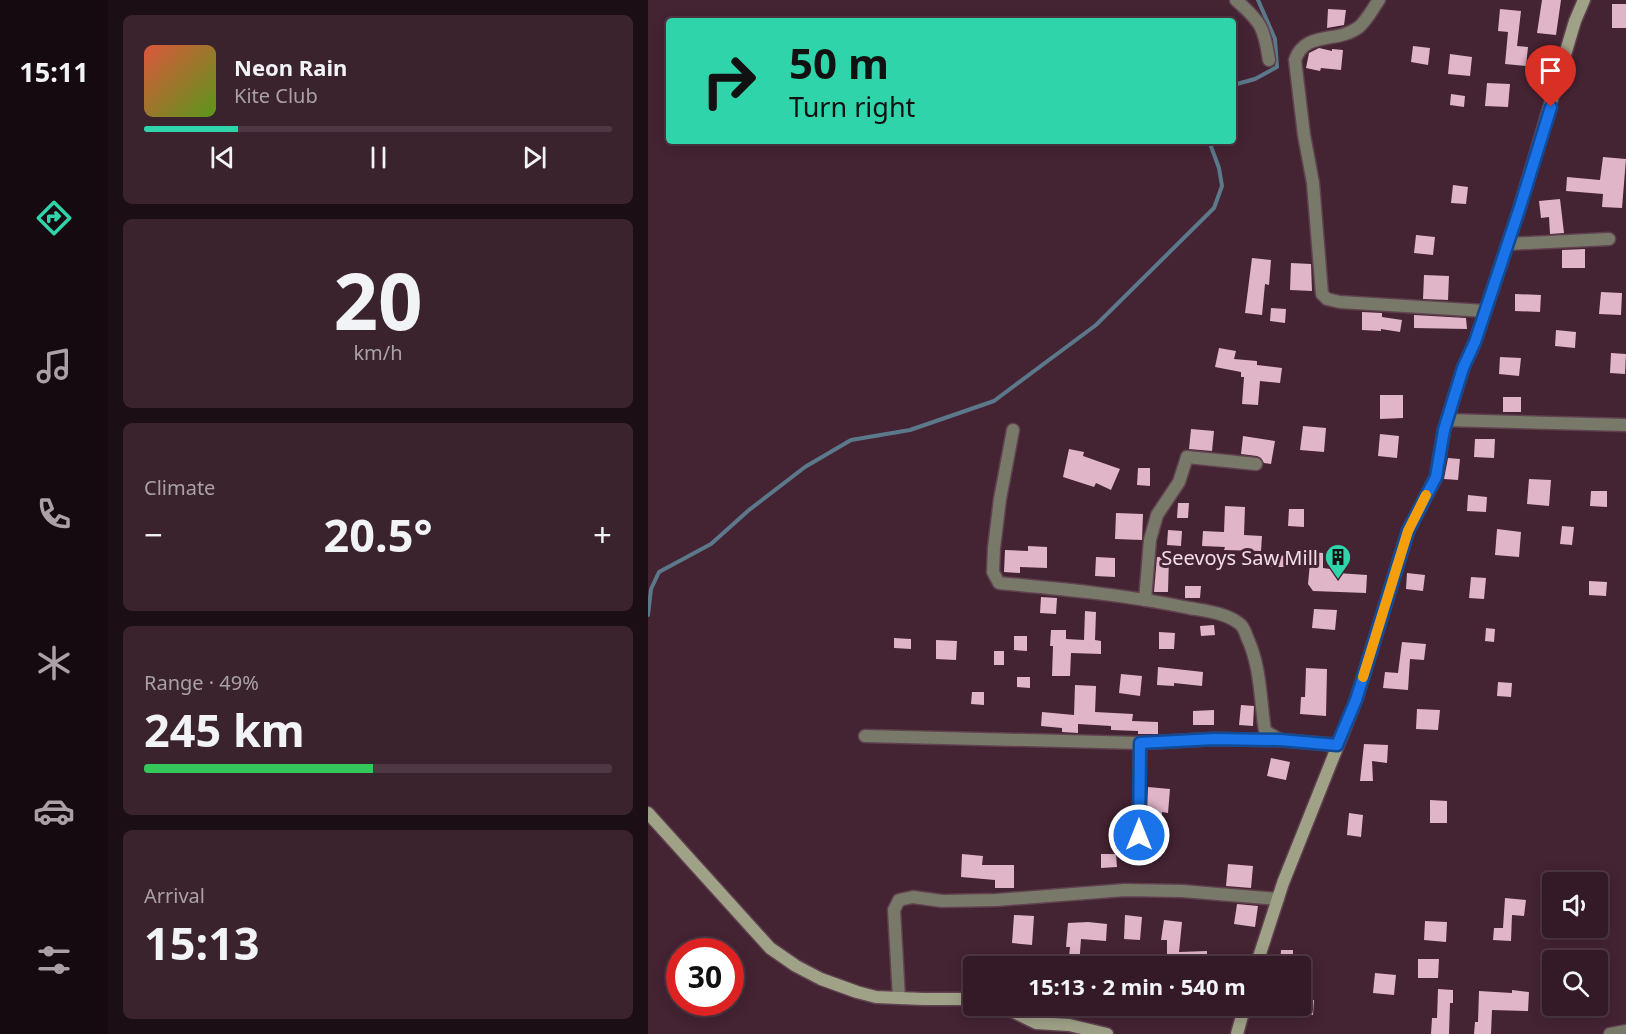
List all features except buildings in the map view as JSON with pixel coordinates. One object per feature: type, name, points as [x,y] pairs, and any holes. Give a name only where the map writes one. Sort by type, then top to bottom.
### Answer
[{"type":"main road","points":[[1259,956],[1278,899],[1356,700],[1408,531],[1436,477],[1447,420],[1463,368],[1475,342],[1508,244],[1575,21],[1584,0]]},
{"type":"main road","points":[[648,813],[770,948],[821,979],[857,993],[876,997],[963,999]]},
{"type":"main road","points":[[1022,1016],[1036,1023],[1069,1025],[1107,1034]]},
{"type":"main road","points":[[1237,1034],[1242,1016]]},
{"type":"street","points":[[1236,0],[1253,15],[1265,34],[1269,60]]},
{"type":"street","points":[[1379,0],[1360,26],[1337,36],[1311,40],[1298,51],[1295,60],[1304,135],[1313,183],[1322,294],[1327,299],[1340,302],[1485,311]]},
{"type":"street","points":[[1508,244],[1609,239]]},
{"type":"street","points":[[1447,420],[1626,425]]},
{"type":"street","points":[[1013,430],[1000,499],[994,548],[993,572],[999,583],[1081,591],[1221,614],[1242,626],[1260,674],[1265,731],[1280,740]]},
{"type":"street","points":[[1145,600],[1150,540],[1157,515],[1179,482],[1187,457],[1256,464]]},
{"type":"street","points":[[865,736],[1140,743],[1214,739],[1280,740],[1337,745]]},
{"type":"street","points":[[1139,835],[1140,743]]},
{"type":"street","points":[[898,998],[897,936],[894,910],[899,900],[913,897],[942,901],[996,900],[1125,890],[1182,891],[1278,899]]},
{"type":"street","points":[[1610,1034],[1626,1031]]},
{"type":"waterway","points":[[1236,84],[1255,79],[1277,67],[1275,39],[1258,0]]},
{"type":"waterway","points":[[648,615],[651,589],[659,572],[711,544],[749,510],[805,467],[851,440],[910,430],[994,401],[1096,325],[1214,208],[1222,186],[1219,168],[1210,144]]},
{"type":"slow traffic","points":[[1363,677],[1408,531],[1426,495]]},
{"type":"place","name":"Seevoys Saw Mill","points":[[1338,580]]},
{"type":"route","points":[[1139,835],[1140,743],[1214,739],[1280,740],[1337,745],[1356,700],[1408,531],[1436,477],[1444,430],[1463,368],[1475,342],[1551,107]]}]
